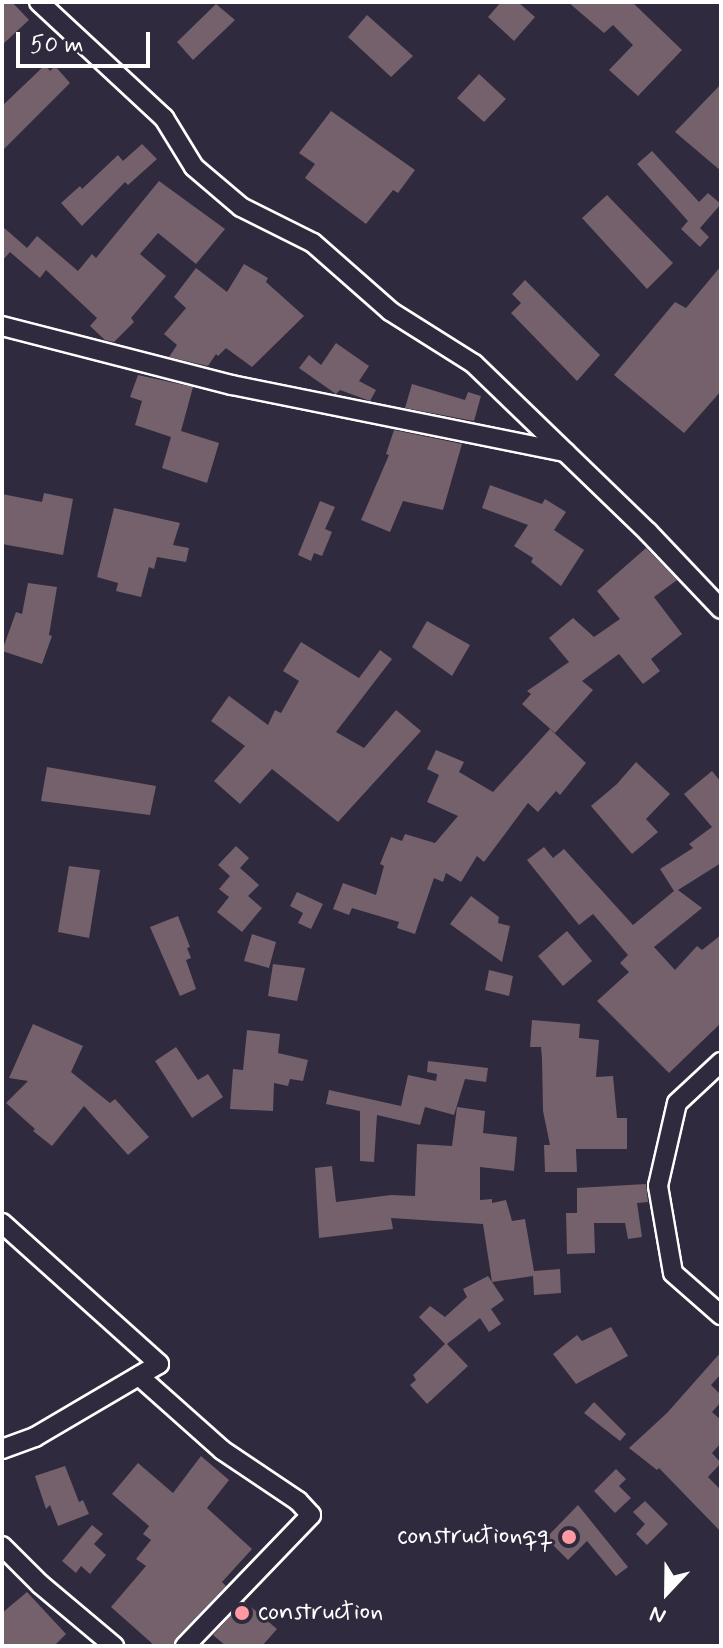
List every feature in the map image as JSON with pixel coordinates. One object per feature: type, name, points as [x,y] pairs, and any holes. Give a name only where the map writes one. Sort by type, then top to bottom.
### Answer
[{"type":"street","points":[[39,2],[164,118],[194,167],[241,207],[313,243],[390,311],[474,364],[721,609]]},
{"type":"street","points":[[2,326],[232,385],[565,452]]},
{"type":"street","points":[[721,1062],[677,1103],[658,1186],[673,1273],[721,1315]]},
{"type":"street","points":[[2,1223],[159,1364],[35,1437],[2,1449]]},
{"type":"street","points":[[139,1376],[222,1450],[298,1501],[311,1515],[185,1646]]},
{"type":"street","points":[[2,1546],[40,1584],[114,1646]]},
{"type":"building","points":[[2,2],[12,2],[29,20],[2,45]]},
{"type":"building","points":[[501,2],[518,2],[535,17],[514,41],[488,17]]},
{"type":"building","points":[[568,2],[632,2],[682,50],[638,96],[609,70],[633,45],[613,25],[604,33]]},
{"type":"building","points":[[216,4],[235,20],[193,60],[177,42]]},
{"type":"building","points":[[367,15],[413,56],[391,77],[348,37]]},
{"type":"building","points":[[45,65],[50,71],[55,66],[70,83],[2,151],[2,106]]},
{"type":"building","points":[[479,74],[506,99],[484,122],[457,98]]},
{"type":"building","points":[[721,84],[721,171],[675,132]]},
{"type":"building","points":[[331,111],[415,170],[398,193],[393,190],[366,224],[305,178],[315,164],[299,153]]},
{"type":"building","points":[[142,144],[157,159],[128,185],[125,182],[82,226],[61,203],[80,186],[82,189],[118,155],[123,161]]},
{"type":"building","points":[[652,151],[699,202],[708,193],[721,204],[700,228],[709,237],[700,247],[681,229],[688,221],[637,164]]},
{"type":"building","points":[[159,181],[225,229],[196,264],[158,233],[140,254],[166,276],[131,318],[134,322],[114,342],[105,340],[90,326],[97,318],[46,270],[40,278],[10,252],[2,261],[2,226],[27,248],[37,236],[78,271],[92,254],[96,258]]},
{"type":"building","points":[[607,195],[673,263],[647,289],[582,218]]},
{"type":"building","points":[[244,264],[268,278],[266,282],[304,316],[252,367],[226,348],[218,356],[216,354],[208,366],[169,357],[177,345],[164,334],[186,308],[174,297],[196,268],[227,292]]},
{"type":"building","points":[[721,266],[721,391],[684,433],[614,375],[675,302],[686,308]]},
{"type":"building","points":[[525,280],[600,355],[577,381],[511,313],[521,303],[512,294]]},
{"type":"building","points":[[336,343],[369,366],[359,381],[376,390],[370,401],[340,390],[336,394],[299,368],[309,355],[321,365]]},
{"type":"building","points":[[138,375],[193,387],[181,431],[219,443],[207,483],[162,468],[171,437],[135,425],[142,401],[130,397]]},
{"type":"building","points":[[412,384],[465,400],[468,392],[481,396],[474,421],[405,408]]},
{"type":"building","points":[[394,430],[462,444],[443,510],[403,501],[390,532],[361,520],[389,455],[386,454]]},
{"type":"building","points":[[490,485],[542,504],[545,499],[566,512],[554,530],[584,550],[561,586],[531,562],[533,558],[514,546],[528,525],[482,508]]},
{"type":"building","points":[[44,493],[73,499],[63,555],[2,544],[2,494],[42,502]]},
{"type":"building","points":[[320,501],[335,507],[325,529],[332,532],[322,556],[314,553],[311,561],[298,555]]},
{"type":"building","points":[[114,508],[180,523],[173,545],[189,548],[186,562],[157,557],[154,569],[149,567],[141,597],[116,591],[118,583],[97,577]]},
{"type":"building","points":[[646,548],[677,580],[654,597],[682,634],[651,659],[660,671],[643,684],[619,654],[582,681],[593,690],[555,733],[522,704],[531,694],[527,691],[569,662],[549,638],[573,618],[594,637],[620,619],[597,591]]},
{"type":"building","points":[[28,583],[57,587],[49,635],[52,636],[42,664],[2,651],[16,612],[22,614]]},
{"type":"building","points":[[427,621],[470,645],[452,676],[412,647]]},
{"type":"building","points":[[301,642],[359,678],[380,650],[392,659],[336,732],[364,748],[396,710],[421,731],[338,822],[272,769],[240,804],[214,781],[245,746],[211,721],[229,696],[268,725],[275,710],[281,713],[299,681],[283,671]]},
{"type":"building","points":[[550,729],[586,763],[560,795],[556,791],[538,812],[528,803],[484,862],[477,856],[461,882],[446,873],[443,882],[434,878],[415,934],[397,928],[399,922],[352,908],[349,915],[333,909],[343,883],[376,895],[384,866],[380,864],[391,837],[402,841],[405,834],[435,843],[458,816],[427,802],[439,775],[427,769],[436,750],[464,762],[459,772],[493,792]]},
{"type":"building","points":[[636,762],[670,794],[646,819],[658,832],[632,854],[591,806],[617,784]]},
{"type":"building","points":[[47,767],[156,786],[150,815],[41,801]]},
{"type":"building","points":[[712,771],[721,782],[721,863],[678,890],[702,908],[654,947],[675,970],[697,946],[702,950],[721,935],[721,1023],[669,1073],[597,1001],[629,972],[620,963],[628,955],[593,914],[579,925],[527,860],[544,847],[553,858],[564,849],[633,925],[674,891],[660,869],[693,848],[689,844],[712,827],[684,794]]},
{"type":"building","points":[[236,846],[249,858],[240,868],[259,885],[248,896],[262,908],[242,932],[217,912],[229,897],[219,889],[230,876],[218,865]]},
{"type":"building","points":[[69,866],[100,870],[89,938],[58,932]]},
{"type":"building","points":[[297,892],[323,904],[311,929],[298,923],[303,913],[290,906]]},
{"type":"building","points":[[471,896],[499,917],[498,923],[510,926],[502,962],[450,924]]},
{"type":"building","points":[[178,916],[190,947],[187,948],[191,958],[186,960],[196,989],[180,996],[150,927]]},
{"type":"building","points":[[567,931],[592,961],[563,986],[538,956]]},
{"type":"building","points":[[252,934],[276,942],[269,968],[244,961]]},
{"type":"building","points":[[273,964],[305,968],[297,1001],[268,996]]},
{"type":"building","points":[[489,970],[513,976],[509,996],[485,990]]},
{"type":"building","points":[[532,1020],[580,1024],[579,1038],[599,1040],[596,1077],[613,1076],[617,1118],[627,1118],[627,1149],[576,1149],[577,1172],[545,1172],[544,1145],[550,1145],[543,1111],[541,1047],[530,1047]]},
{"type":"building","points":[[33,1024],[83,1046],[71,1072],[110,1103],[115,1099],[149,1137],[128,1155],[84,1106],[52,1146],[33,1131],[35,1129],[6,1103],[28,1081],[9,1078]]},
{"type":"building","points":[[247,1030],[280,1034],[278,1053],[308,1060],[303,1081],[290,1079],[288,1086],[274,1083],[273,1111],[230,1109],[233,1069],[243,1070]]},
{"type":"building","points":[[176,1047],[198,1080],[208,1074],[223,1097],[192,1118],[155,1061]]},
{"type":"building","points":[[428,1061],[488,1068],[486,1082],[465,1079],[454,1115],[425,1107],[420,1125],[377,1115],[374,1162],[360,1161],[360,1111],[326,1104],[329,1090],[401,1106],[408,1075],[436,1081],[437,1074],[427,1072]]},
{"type":"building","points":[[457,1107],[485,1111],[483,1133],[517,1137],[514,1171],[480,1167],[480,1200],[492,1199],[492,1203],[506,1200],[512,1221],[525,1219],[534,1271],[560,1269],[561,1293],[534,1295],[533,1276],[492,1282],[483,1224],[391,1218],[393,1229],[319,1238],[315,1168],[332,1166],[336,1202],[391,1195],[415,1196],[417,1144],[452,1146]]},
{"type":"building","points":[[646,1184],[648,1202],[637,1203],[642,1237],[628,1239],[625,1223],[594,1223],[595,1253],[567,1254],[566,1213],[577,1213],[577,1188]]},
{"type":"building","points":[[488,1276],[504,1300],[491,1309],[501,1324],[489,1332],[480,1318],[447,1344],[468,1366],[427,1404],[410,1385],[416,1380],[413,1375],[445,1344],[419,1317],[430,1306],[445,1317],[467,1297],[463,1289]]},
{"type":"building","points":[[611,1327],[628,1356],[576,1384],[553,1354],[577,1335],[582,1341]]},
{"type":"building","points":[[721,1352],[721,1374],[711,1385],[721,1395],[721,1402],[712,1412],[721,1420],[721,1443],[712,1453],[721,1463],[708,1477],[721,1490],[721,1532],[659,1468],[657,1470],[629,1448],[667,1413]]},
{"type":"building","points":[[594,1402],[626,1434],[620,1441],[584,1413]]},
{"type":"building","points":[[201,1456],[229,1480],[207,1508],[252,1549],[222,1582],[226,1586],[176,1638],[173,1646],[155,1646],[111,1607],[146,1566],[136,1559],[151,1540],[143,1534],[149,1526],[112,1494],[138,1463],[173,1493]]},
{"type":"building","points":[[65,1466],[79,1502],[83,1500],[89,1514],[58,1526],[50,1505],[46,1509],[35,1476]]},
{"type":"building","points":[[616,1469],[626,1479],[619,1486],[631,1498],[615,1513],[594,1491]]},
{"type":"building","points":[[645,1501],[668,1524],[647,1545],[636,1534],[645,1524],[633,1512]]},
{"type":"building","points":[[578,1505],[628,1567],[616,1576],[587,1541],[568,1560],[546,1538]]},
{"type":"building","points":[[92,1525],[103,1534],[94,1544],[106,1555],[90,1574],[81,1566],[76,1573],[62,1561]]},
{"type":"building","points":[[27,1592],[66,1634],[54,1646],[2,1646],[2,1613]]},
{"type":"building","name":"construction","points":[[244,1601],[277,1629],[262,1646],[226,1646],[213,1635]]},
{"type":"place","name":"constructionqq","points":[[569,1537]]},
{"type":"place","name":"construction","points":[[242,1613]]}]
